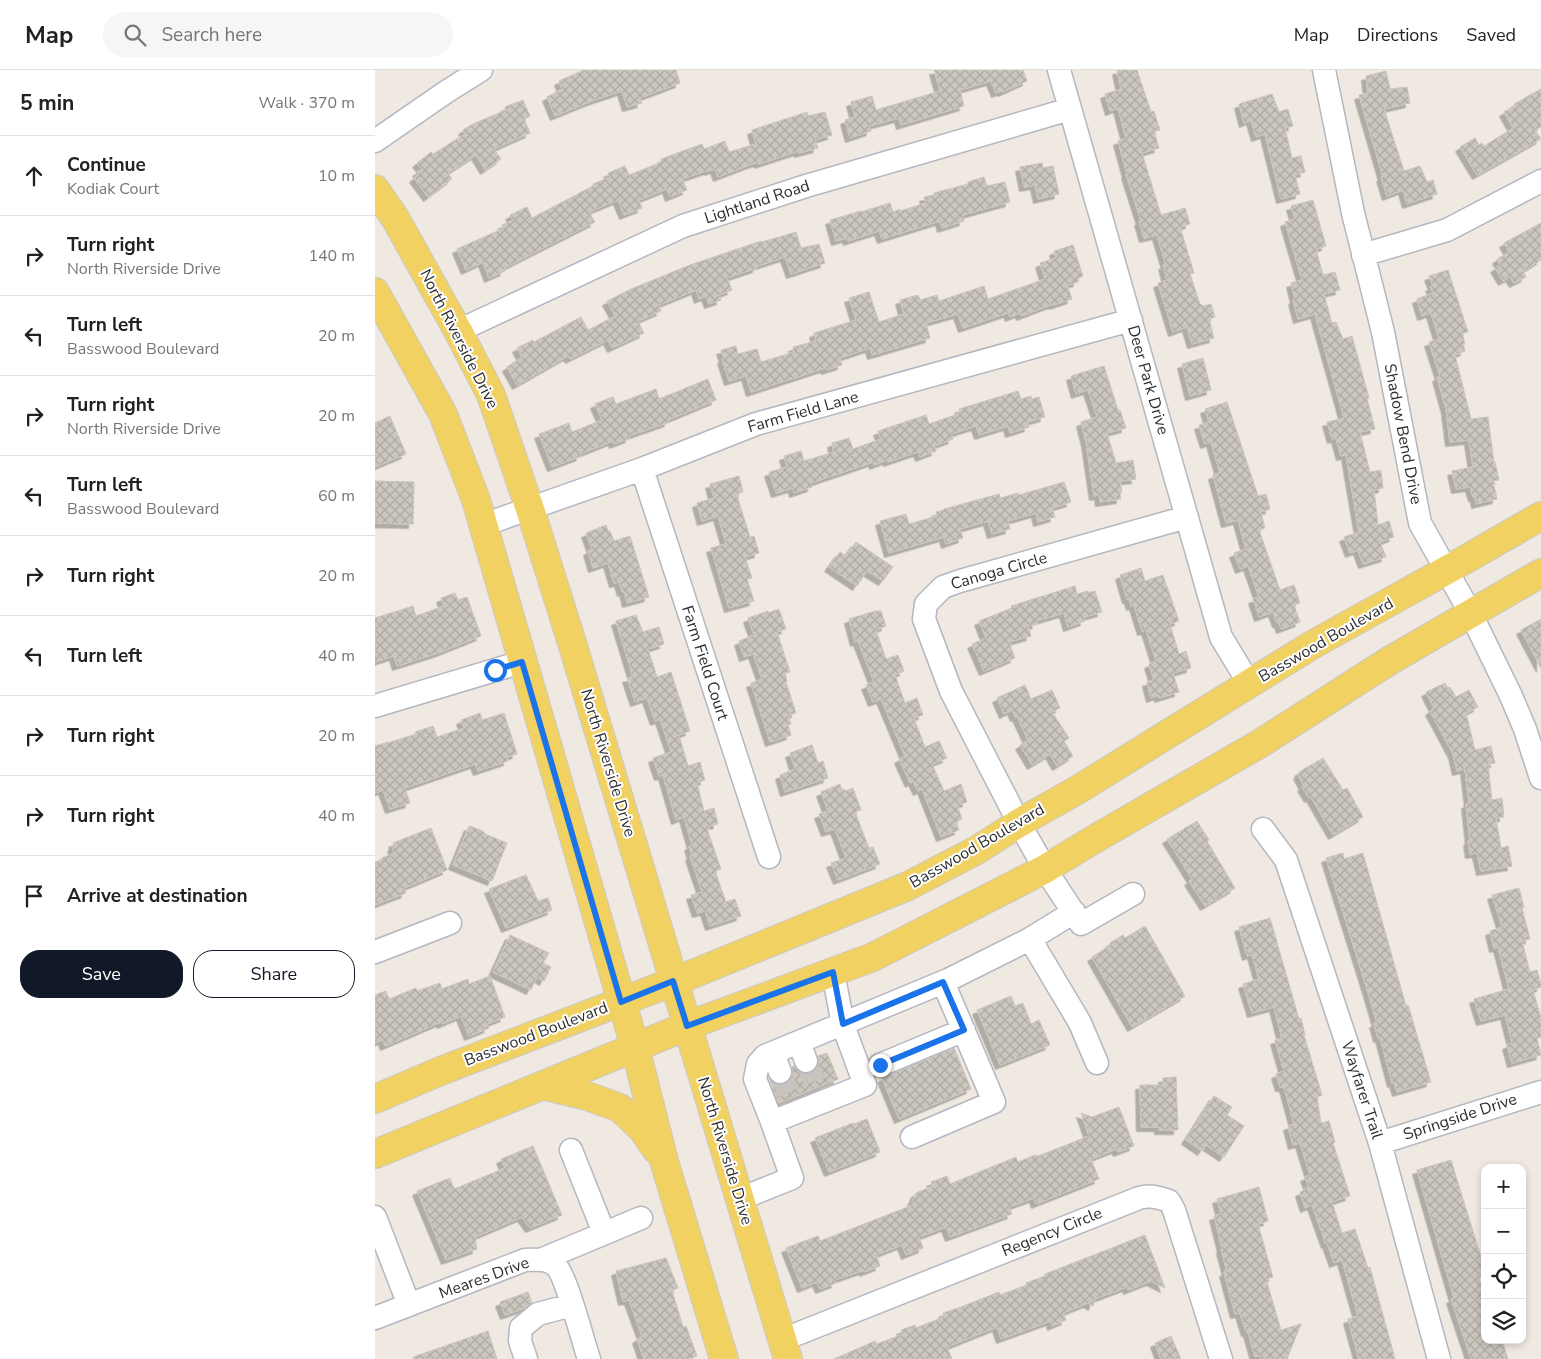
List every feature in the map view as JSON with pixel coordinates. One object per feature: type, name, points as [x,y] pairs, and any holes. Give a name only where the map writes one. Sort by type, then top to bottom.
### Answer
[{"type":"main road","name":"North Riverside Drive","points":[[375,189],[395,218],[459,331],[491,394],[530,508],[573,646],[785,1350]]},
{"type":"main road","points":[[375,292],[443,414],[476,500],[635,1047],[663,1161],[724,1359]]},
{"type":"main road","name":"Basswood Boulevard","points":[[375,1099],[443,1070],[621,1002],[908,886],[977,850],[1019,822],[1079,789],[1312,645],[1541,516]]},
{"type":"main road","points":[[375,1154],[545,1086],[687,1026],[873,957],[1045,869],[1261,743],[1389,661],[1541,573]]},
{"type":"main road","points":[[545,1086],[587,1096],[620,1108],[643,1130],[663,1161]]},
{"type":"street","points":[[375,141],[481,70]]},
{"type":"street","name":"Deer Park Drive","points":[[1059,70],[1221,637],[1250,684]]},
{"type":"street","name":"Shadow Bend Drive","points":[[1324,70],[1363,255],[1383,332],[1420,523],[1471,614],[1511,696],[1525,729],[1541,778]]},
{"type":"street","name":"Lightland Road","points":[[459,331],[683,226],[805,186],[1070,109]]},
{"type":"street","points":[[1363,255],[1447,230],[1541,182]]},
{"type":"street","name":"Farm Field Lane","points":[[483,525],[642,469],[756,424],[1131,320]]},
{"type":"street","name":"Farm Field Court","points":[[642,469],[769,857]]},
{"type":"street","name":"Canoga Circle","points":[[1074,912],[1045,869],[951,691],[925,619],[926,604],[943,588],[960,581],[1187,517]]},
{"type":"street","points":[[375,706],[522,662]]},
{"type":"street","name":"Wayfarer Trail","points":[[1263,830],[1286,860],[1380,1143],[1439,1359]]},
{"type":"street","points":[[740,1199],[792,1178],[755,1079],[758,1064],[765,1056],[777,1062],[803,1052],[843,1024],[943,982],[1029,939],[1074,912],[1081,924],[1133,894]]},
{"type":"street","points":[[375,952],[450,923]]},
{"type":"street","points":[[1029,939],[1080,1024],[1097,1063]]},
{"type":"street","points":[[772,1122],[793,1105],[820,1095],[865,1085],[843,1024],[833,972]]},
{"type":"street","points":[[912,1137],[994,1102],[943,982]]},
{"type":"street","points":[[880,1065],[964,1030]]},
{"type":"street","name":"Springside Drive","points":[[1380,1143],[1541,1092]]},
{"type":"street","points":[[571,1150],[604,1233]]},
{"type":"street","name":"Regency Circle","points":[[785,1350],[1147,1195],[1169,1201],[1174,1210],[1221,1359]]},
{"type":"street","points":[[375,1217],[409,1305]]},
{"type":"street","points":[[543,1259],[641,1218]]},
{"type":"street","name":"Meares Drive","points":[[375,1318],[525,1260],[543,1259],[555,1266],[564,1280],[589,1359]]},
{"type":"street","points":[[526,1359],[520,1341],[521,1328],[538,1314],[572,1306]]},
{"type":"building","points":[[584,70],[676,70],[680,83],[640,98],[642,103],[627,107],[622,91],[555,116],[547,97],[562,89],[559,81]]},
{"type":"building","points":[[934,70],[1023,70],[1027,81],[1003,92],[996,93],[991,81],[960,90],[964,106],[901,125],[899,118],[869,126],[871,131],[850,138],[845,120],[855,117],[851,102],[872,96],[876,110],[940,91]]},
{"type":"building","points":[[1117,70],[1137,70],[1151,112],[1154,111],[1160,130],[1154,131],[1159,148],[1142,153],[1161,215],[1185,208],[1190,224],[1180,227],[1194,273],[1190,274],[1200,304],[1202,306],[1211,304],[1215,317],[1209,319],[1214,338],[1192,344],[1187,327],[1173,332],[1158,283],[1167,280],[1163,265],[1166,265],[1157,235],[1144,238],[1139,221],[1141,221],[1118,141],[1126,138],[1118,108],[1110,111],[1105,94],[1121,89]]},
{"type":"building","points":[[1386,71],[1390,89],[1407,87],[1410,103],[1384,109],[1404,171],[1420,166],[1427,182],[1433,180],[1437,194],[1407,204],[1403,190],[1387,196],[1359,95],[1368,93],[1366,76]]},
{"type":"building","points":[[1541,89],[1541,127],[1535,130],[1541,139],[1477,175],[1460,147],[1475,138],[1479,145],[1482,143],[1484,146],[1513,128],[1504,112],[1515,106],[1514,104]]},
{"type":"building","points":[[1272,94],[1279,112],[1288,109],[1293,126],[1285,128],[1292,158],[1301,156],[1305,172],[1295,175],[1300,194],[1281,199],[1265,134],[1256,137],[1251,120],[1244,123],[1239,104]]},
{"type":"building","points":[[523,100],[530,116],[524,119],[530,133],[494,149],[501,159],[485,170],[476,155],[448,173],[452,179],[428,197],[414,178],[419,174],[417,172],[422,169],[417,163],[431,152],[433,154],[465,134],[463,130],[473,124],[506,110],[505,107]]},
{"type":"building","points":[[807,112],[808,116],[825,112],[832,135],[815,140],[818,148],[799,153],[799,151],[759,164],[759,162],[752,164],[718,177],[715,169],[682,179],[687,190],[670,197],[667,189],[639,200],[642,208],[624,215],[618,200],[589,212],[595,222],[504,268],[505,271],[489,278],[483,262],[466,270],[457,249],[504,228],[502,225],[513,220],[510,215],[527,207],[532,218],[593,186],[593,184],[610,177],[608,173],[625,166],[629,175],[662,162],[661,159],[702,144],[704,149],[725,141],[729,152],[756,144],[752,130]]},
{"type":"building","points":[[1042,163],[1043,168],[1053,166],[1059,194],[1038,199],[1035,185],[1024,187],[1020,167]]},
{"type":"building","points":[[984,177],[987,186],[1005,182],[1010,202],[963,215],[964,221],[942,228],[940,221],[882,239],[879,231],[848,241],[847,238],[836,241],[830,220],[890,203],[893,212],[900,209],[900,211],[926,203],[924,197],[968,184],[968,182]]},
{"type":"building","points":[[1313,200],[1326,246],[1316,249],[1323,275],[1335,272],[1340,290],[1324,294],[1332,323],[1336,322],[1343,339],[1352,336],[1369,398],[1367,399],[1375,429],[1360,432],[1370,472],[1381,470],[1383,488],[1374,490],[1378,525],[1389,521],[1394,537],[1380,542],[1386,557],[1363,564],[1358,550],[1350,553],[1344,537],[1359,532],[1346,455],[1341,456],[1336,438],[1332,439],[1327,422],[1344,418],[1315,314],[1298,319],[1293,300],[1295,299],[1291,283],[1302,280],[1285,222],[1295,219],[1291,206]]},
{"type":"building","points":[[1541,223],[1541,260],[1523,271],[1526,277],[1514,283],[1510,277],[1503,281],[1495,268],[1500,265],[1497,259],[1509,252],[1504,243]]},
{"type":"building","points":[[796,232],[801,248],[819,244],[825,263],[791,274],[785,257],[757,266],[757,268],[727,278],[732,290],[719,295],[721,300],[709,304],[706,296],[699,299],[696,290],[659,305],[661,311],[638,321],[644,333],[612,348],[608,340],[570,359],[568,356],[517,385],[507,367],[522,357],[517,348],[533,340],[534,342],[581,317],[588,330],[615,316],[607,301],[631,289],[690,265],[761,241]]},
{"type":"building","points":[[1073,245],[1083,276],[1077,279],[1078,282],[1067,285],[1072,299],[1021,316],[1020,313],[1010,317],[1008,313],[963,328],[958,314],[926,323],[930,338],[872,355],[870,348],[840,358],[842,365],[826,370],[825,368],[751,392],[746,376],[729,381],[721,350],[736,346],[738,354],[757,349],[761,362],[794,352],[793,347],[816,341],[814,333],[856,320],[849,298],[869,292],[879,322],[904,314],[900,300],[918,295],[920,300],[937,295],[939,301],[984,286],[988,299],[1045,279],[1040,263],[1056,258],[1054,251]]},
{"type":"building","points":[[1448,270],[1468,332],[1462,333],[1465,351],[1455,355],[1471,419],[1488,417],[1494,463],[1499,480],[1493,481],[1497,499],[1476,504],[1470,487],[1456,489],[1452,471],[1473,467],[1469,440],[1450,442],[1446,409],[1437,377],[1440,376],[1429,342],[1439,339],[1431,313],[1422,316],[1417,299],[1433,293],[1430,287],[1433,286],[1429,276]]},
{"type":"building","points":[[1203,358],[1211,390],[1190,396],[1182,364]]},
{"type":"building","points":[[1104,366],[1118,410],[1120,410],[1126,428],[1107,433],[1116,463],[1133,460],[1136,479],[1120,481],[1121,499],[1100,502],[1099,495],[1094,496],[1081,422],[1097,417],[1088,390],[1076,394],[1071,376]]},
{"type":"building","points":[[708,379],[716,400],[668,420],[669,422],[629,436],[630,438],[614,444],[613,441],[552,467],[539,434],[569,423],[572,432],[602,420],[595,404],[613,397],[616,404],[656,389],[659,399]]},
{"type":"building","points":[[1018,391],[1021,399],[1031,396],[1032,399],[1039,397],[1045,417],[1027,422],[1029,427],[1010,433],[1008,426],[979,435],[976,426],[951,434],[953,439],[934,446],[936,451],[920,457],[918,452],[888,462],[887,460],[874,465],[873,462],[811,483],[812,487],[794,493],[793,488],[776,493],[769,472],[787,467],[784,456],[801,451],[804,461],[834,452],[832,443],[849,438],[853,449],[881,439],[878,431],[926,415],[929,424],[961,413],[959,409]]},
{"type":"building","points":[[1227,402],[1258,496],[1266,494],[1270,509],[1261,512],[1265,528],[1259,530],[1280,590],[1294,585],[1300,603],[1294,605],[1300,622],[1281,629],[1273,612],[1259,617],[1253,599],[1259,597],[1248,566],[1240,569],[1234,553],[1246,549],[1238,520],[1226,523],[1213,475],[1220,473],[1211,442],[1205,444],[1199,425],[1209,422],[1205,409]]},
{"type":"building","points":[[390,416],[406,454],[375,467],[375,423]]},
{"type":"building","points":[[739,476],[743,492],[737,494],[739,502],[750,537],[754,536],[759,553],[745,557],[752,578],[747,579],[754,601],[729,608],[711,548],[726,544],[718,516],[702,521],[697,503],[714,498],[710,484]]},
{"type":"building","points":[[375,481],[414,482],[413,524],[375,523]]},
{"type":"building","points":[[1064,482],[1071,502],[1052,508],[1055,517],[1038,522],[1036,513],[1008,521],[1010,529],[992,534],[988,521],[960,529],[963,538],[946,544],[944,537],[889,553],[880,521],[906,514],[909,524],[937,516],[936,512],[944,509],[999,494],[1000,498],[1018,493],[1019,495]]},
{"type":"building","points":[[606,525],[614,541],[630,536],[649,597],[627,603],[619,582],[614,583],[608,563],[593,568],[588,551],[592,549],[586,533]]},
{"type":"building","points":[[856,542],[893,567],[883,581],[867,571],[857,586],[829,567],[840,552],[846,556]]},
{"type":"building","points":[[1141,568],[1145,581],[1163,575],[1179,621],[1170,624],[1179,654],[1186,651],[1191,668],[1173,673],[1179,692],[1159,698],[1159,695],[1151,698],[1147,682],[1154,680],[1149,664],[1156,661],[1146,630],[1142,631],[1134,605],[1131,606],[1129,599],[1127,599],[1120,575]]},
{"type":"building","points":[[1075,586],[1077,594],[1095,591],[1102,612],[1084,617],[1085,621],[1068,627],[1064,613],[1036,621],[1037,624],[1028,626],[1031,636],[1009,642],[1015,658],[984,671],[972,644],[986,638],[979,621],[1012,608],[1011,606]]},
{"type":"building","points":[[455,593],[458,600],[467,597],[481,636],[441,652],[397,666],[394,656],[375,662],[375,618],[413,606],[416,616],[444,606],[441,598]]},
{"type":"building","points":[[779,609],[786,629],[777,632],[790,672],[785,673],[786,682],[796,713],[788,715],[791,724],[788,725],[791,735],[770,742],[751,683],[762,679],[753,654],[744,657],[739,641],[754,635],[748,618]]},
{"type":"building","points":[[881,611],[886,626],[876,630],[886,659],[898,655],[904,671],[895,675],[905,703],[917,698],[923,715],[914,718],[925,747],[939,741],[947,758],[932,764],[944,791],[961,784],[967,802],[957,805],[962,819],[956,822],[959,830],[941,837],[922,789],[918,791],[913,781],[910,783],[899,759],[905,756],[882,701],[881,699],[873,702],[866,685],[874,682],[858,641],[855,642],[849,619]]},
{"type":"building","points":[[636,615],[643,632],[659,627],[664,644],[648,649],[657,677],[671,672],[690,731],[679,735],[688,766],[700,762],[705,780],[697,783],[704,811],[714,808],[718,824],[709,826],[709,829],[707,829],[721,869],[715,871],[726,902],[735,899],[741,916],[710,926],[705,911],[697,913],[691,895],[702,892],[690,856],[692,856],[689,846],[692,845],[684,817],[676,820],[663,775],[659,776],[653,758],[671,752],[660,719],[655,721],[647,698],[635,702],[627,678],[633,677],[616,621]]},
{"type":"building","points":[[1541,619],[1541,668],[1521,630]]},
{"type":"building","points":[[1445,683],[1456,697],[1469,690],[1478,707],[1466,713],[1475,750],[1491,746],[1495,763],[1488,764],[1492,800],[1502,798],[1504,817],[1496,818],[1501,848],[1508,846],[1512,866],[1481,871],[1477,853],[1470,854],[1466,804],[1469,803],[1465,769],[1457,771],[1453,754],[1430,711],[1434,708],[1426,692]]},
{"type":"building","points":[[1025,685],[1031,699],[1052,690],[1060,708],[1052,712],[1069,738],[1064,741],[1073,756],[1057,766],[1050,754],[1032,765],[1020,745],[1028,740],[1017,716],[1015,717],[1012,710],[1004,714],[997,698]]},
{"type":"building","points":[[480,713],[482,720],[504,713],[517,754],[507,757],[508,761],[478,771],[475,764],[405,788],[410,803],[390,809],[383,790],[375,793],[375,746],[416,734],[415,732],[433,726],[437,737],[464,728],[461,720]]},
{"type":"building","points":[[812,745],[818,763],[823,761],[828,778],[785,792],[780,775],[795,769],[790,753]]},
{"type":"building","points":[[1323,758],[1343,790],[1347,788],[1363,817],[1333,835],[1311,797],[1309,798],[1302,787],[1304,786],[1298,775],[1300,774],[1299,772]]},
{"type":"building","points":[[840,784],[842,790],[844,789],[845,791],[853,788],[861,810],[855,812],[869,848],[873,847],[880,864],[838,880],[831,863],[846,858],[835,829],[826,832],[819,814],[828,811],[821,792]]},
{"type":"building","points":[[1197,821],[1235,888],[1205,906],[1189,881],[1192,879],[1167,839]]},
{"type":"building","points":[[469,826],[507,843],[492,881],[453,865]]},
{"type":"building","points":[[431,828],[447,870],[404,888],[406,893],[375,905],[375,862],[394,853],[393,843]]},
{"type":"building","points":[[1343,853],[1344,859],[1363,853],[1406,1006],[1408,1005],[1431,1082],[1397,1092],[1394,1082],[1392,1083],[1380,1037],[1378,1038],[1374,1023],[1377,1023],[1326,858]]},
{"type":"building","points":[[526,875],[538,901],[548,898],[552,910],[506,928],[489,889]]},
{"type":"building","points":[[1519,888],[1530,939],[1522,941],[1530,972],[1537,970],[1541,984],[1541,987],[1533,990],[1541,1018],[1541,1037],[1537,1038],[1541,1055],[1512,1063],[1507,1045],[1512,1043],[1505,1015],[1481,1021],[1474,999],[1509,989],[1498,947],[1494,948],[1490,931],[1502,927],[1492,895]]},
{"type":"building","points":[[1270,918],[1299,1019],[1301,1018],[1304,1035],[1322,1095],[1317,1097],[1321,1123],[1329,1121],[1335,1142],[1333,1143],[1350,1196],[1332,1202],[1342,1233],[1355,1229],[1368,1268],[1370,1267],[1395,1359],[1359,1359],[1348,1319],[1358,1316],[1342,1260],[1334,1263],[1312,1205],[1305,1208],[1300,1192],[1309,1187],[1305,1177],[1310,1175],[1300,1143],[1293,1145],[1288,1126],[1294,1124],[1284,1087],[1280,1087],[1276,1074],[1284,1071],[1275,1040],[1282,1038],[1274,1007],[1252,1013],[1243,984],[1259,979],[1252,954],[1247,956],[1239,927]]},
{"type":"building","points":[[1145,926],[1185,996],[1132,1027],[1092,957],[1123,935],[1125,938]]},
{"type":"building","points":[[510,935],[549,953],[543,963],[551,967],[544,981],[537,977],[531,990],[493,972]]},
{"type":"building","points":[[490,976],[505,1017],[487,1024],[489,1028],[469,1036],[461,1016],[442,1024],[441,1022],[385,1046],[383,1040],[375,1043],[375,995],[386,991],[389,999],[416,988],[417,991],[440,983],[442,989],[468,979],[469,984]]},
{"type":"building","points":[[1011,996],[1015,1006],[1023,1003],[1031,1024],[1039,1020],[1050,1045],[1000,1065],[977,1010]]},
{"type":"building","points":[[954,1048],[971,1089],[899,1119],[882,1078]]},
{"type":"building","points":[[827,1053],[838,1079],[779,1103],[769,1078],[777,1085],[785,1084],[793,1074],[792,1067],[794,1066],[803,1074],[811,1073],[819,1064],[818,1056]]},
{"type":"building","points":[[1176,1077],[1178,1130],[1159,1130],[1159,1127],[1141,1127],[1140,1085],[1163,1085],[1163,1078]]},
{"type":"building","points":[[1214,1096],[1232,1107],[1227,1115],[1244,1126],[1224,1157],[1206,1145],[1202,1151],[1186,1140]]},
{"type":"building","points":[[1119,1107],[1134,1146],[1118,1152],[1116,1149],[1091,1159],[1099,1179],[1036,1204],[1034,1198],[1009,1207],[1012,1214],[950,1237],[946,1227],[919,1237],[923,1248],[906,1255],[902,1245],[876,1255],[880,1266],[835,1280],[836,1283],[820,1289],[817,1282],[802,1288],[786,1248],[818,1236],[820,1241],[913,1205],[912,1202],[916,1193],[933,1186],[931,1182],[947,1176],[950,1184],[1016,1157],[1018,1162],[1089,1136],[1081,1113],[1092,1117]]},
{"type":"building","points":[[867,1119],[880,1152],[829,1172],[815,1138]]},
{"type":"building","points":[[533,1146],[562,1215],[530,1228],[522,1217],[475,1237],[477,1249],[446,1260],[417,1191],[450,1178],[454,1189],[505,1168],[501,1159]]},
{"type":"building","points":[[1451,1160],[1481,1257],[1481,1274],[1478,1275],[1481,1284],[1481,1344],[1503,1344],[1508,1359],[1471,1359],[1451,1299],[1454,1298],[1417,1170]]},
{"type":"building","points":[[1259,1187],[1268,1221],[1258,1224],[1273,1277],[1266,1279],[1281,1330],[1301,1324],[1287,1359],[1261,1359],[1260,1355],[1255,1357],[1240,1313],[1235,1314],[1224,1272],[1227,1272],[1214,1216],[1221,1214],[1217,1199]]},
{"type":"building","points":[[1145,1235],[1165,1288],[1151,1281],[1128,1290],[1127,1287],[1095,1299],[1093,1306],[1088,1303],[1063,1313],[1066,1320],[1052,1326],[1051,1321],[1001,1339],[997,1327],[947,1347],[952,1359],[834,1359],[875,1341],[877,1344],[903,1334],[901,1330],[915,1325],[916,1328],[944,1317],[943,1313],[999,1292],[1000,1295],[1027,1285],[1026,1283],[1045,1276],[1045,1274]]},
{"type":"building","points":[[666,1258],[678,1288],[672,1290],[683,1327],[686,1326],[697,1356],[688,1359],[644,1359],[637,1339],[642,1336],[629,1300],[623,1301],[616,1271]]},
{"type":"building","points":[[528,1292],[532,1303],[525,1308],[505,1315],[500,1302]]},
{"type":"building","points":[[488,1331],[497,1359],[414,1359],[413,1357]]},
{"type":"building","points":[[1171,1336],[1181,1359],[1161,1359],[1155,1343]]},
{"type":"tunnel","points":[[806,1061],[817,1088]]},
{"type":"tunnel","points":[[780,1072],[791,1099]]},
{"type":"route","points":[[495,670],[522,662],[621,1002],[673,981],[687,1026],[833,972],[843,1024],[943,982],[964,1030],[880,1065]]}]
